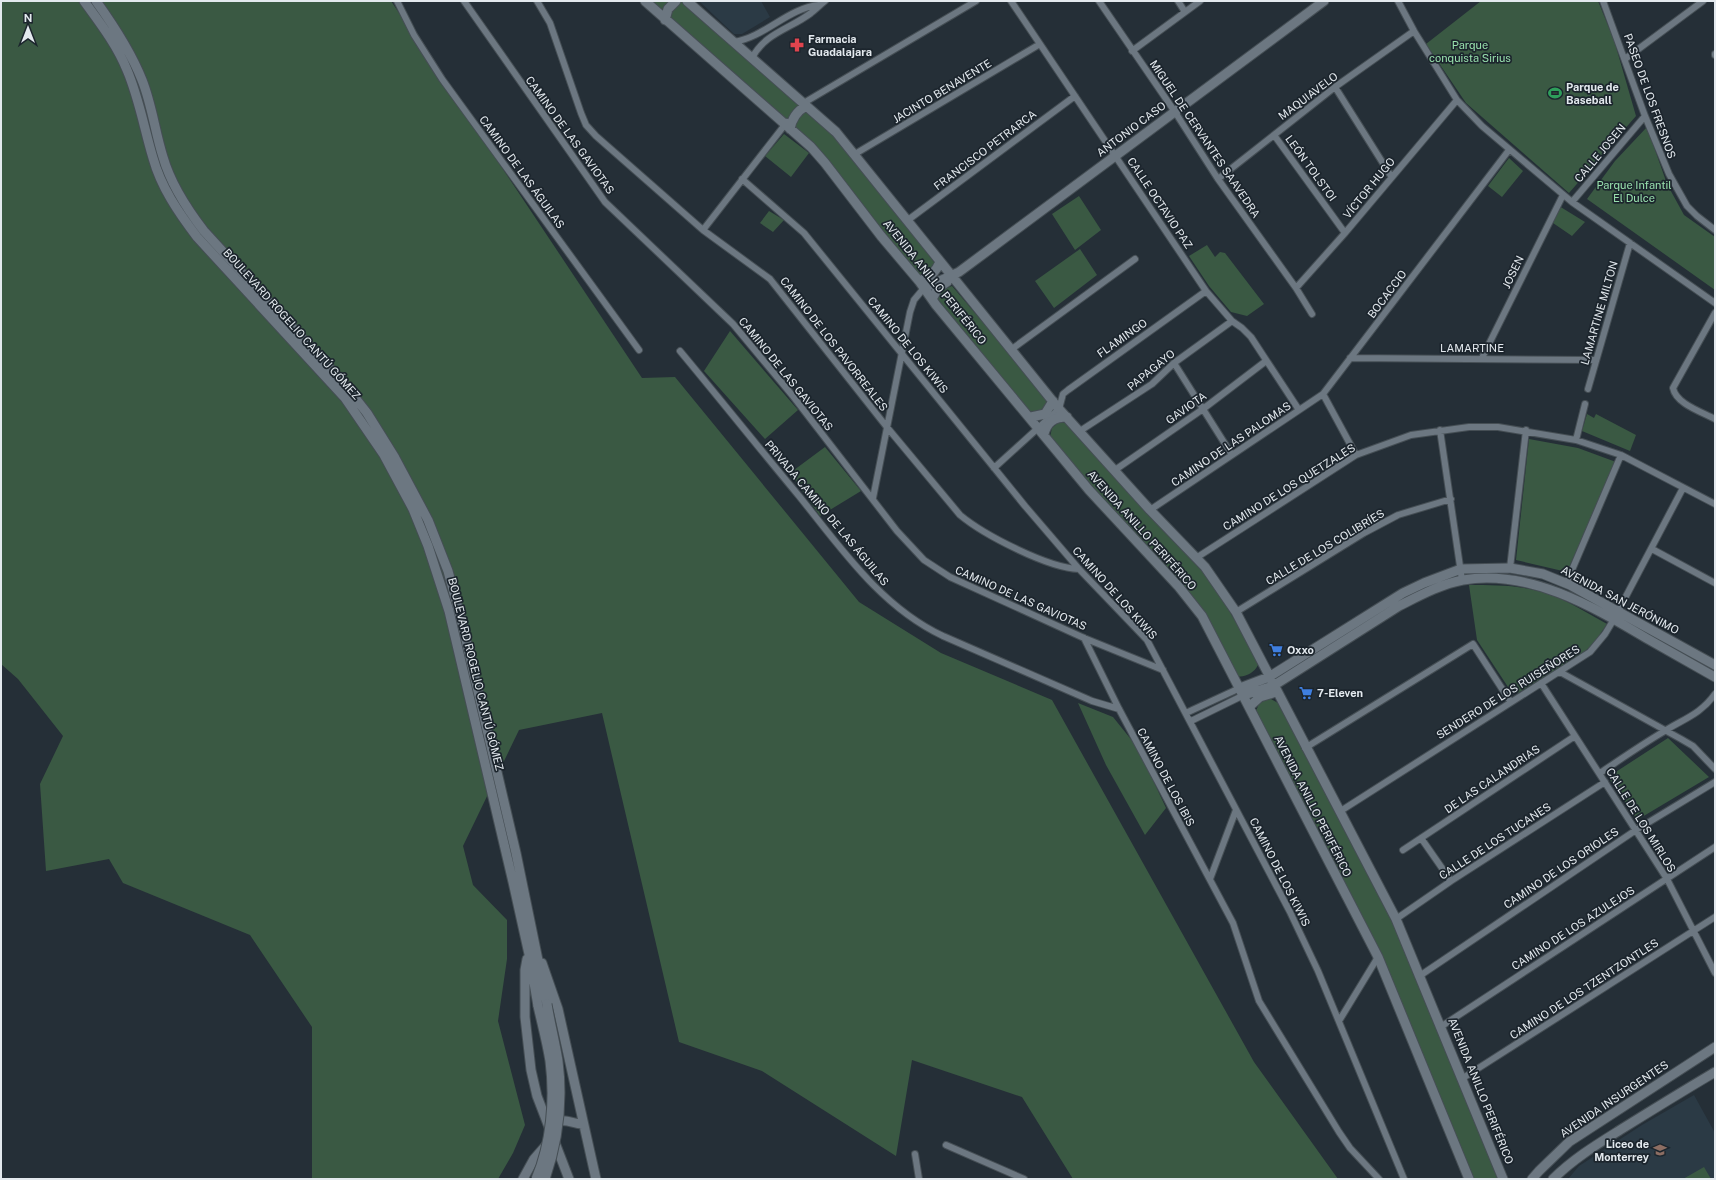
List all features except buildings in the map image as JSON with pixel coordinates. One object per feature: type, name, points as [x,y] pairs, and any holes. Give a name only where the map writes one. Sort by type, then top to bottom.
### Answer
[{"type":"street","name":"BOULEVARD ROGELIO CANTÚ GÓMEZ","points":[[84,1],[114,43],[128,70],[153,159],[164,188],[181,216],[197,237],[345,398],[384,455],[413,509],[428,546],[449,611],[485,756],[529,954],[558,1061],[560,1096],[557,1134],[554,1152],[545,1179]]},
{"type":"street","name":"BOULEVARD ROGELIO CANTÚ GÓMEZ","points":[[96,1],[132,55],[143,82],[163,158],[174,186],[190,213],[204,232],[345,385],[367,413],[395,458],[428,520],[448,571],[462,623],[516,852],[535,944],[550,1062],[552,1097],[548,1138],[536,1179]]},
{"type":"street","name":"CAMINO DE LAS ÁGUILAS","points":[[398,1],[414,35],[442,79],[639,350]]},
{"type":"street","name":"CAMINO DE LAS GAVIOTAS","points":[[464,1],[605,202],[733,324],[873,498],[897,531],[924,560],[950,578],[1084,638],[1163,670]]},
{"type":"street","name":"CAMINO DE LOS PAVORREALES","points":[[537,1],[550,23],[586,125],[703,230],[770,279],[886,426],[960,515],[972,525],[1044,560],[1070,568],[1079,569]]},
{"type":"street","name":"AVENIDA ANILLO PERIFÉRICO","points":[[645,1],[785,124],[826,163],[881,236],[1089,490],[1192,603],[1209,629],[1378,957],[1469,1179]]},
{"type":"street","points":[[654,10],[665,5],[668,1]]},
{"type":"street","points":[[665,20],[668,9],[676,1]]},
{"type":"street","name":"AVENIDA ANILLO PERIFÉRICO","points":[[687,1],[830,125],[855,154],[940,262],[1053,401],[1214,579],[1236,612],[1305,748],[1396,919],[1442,1026],[1503,1179]]},
{"type":"street","points":[[752,58],[757,49],[768,38],[811,13],[825,1]]},
{"type":"street","points":[[703,230],[785,124],[793,118],[802,102],[976,1]]},
{"type":"street","name":"CALLE OCTAVIO PAZ","points":[[1011,1],[1116,155],[1206,291],[1232,321],[1247,332],[1299,410]]},
{"type":"street","name":"MIGUEL DE CERVANTES SAAVEDRA","points":[[1099,1],[1175,112],[1218,179],[1296,288],[1312,314]]},
{"type":"street","points":[[1178,1],[1185,12]]},
{"type":"street","points":[[1132,51],[1200,1]]},
{"type":"street","name":"ANTONIO CASO","points":[[954,278],[959,272],[1324,1]]},
{"type":"street","points":[[1398,1],[1414,31],[1457,100],[1509,150],[1572,202],[1715,303]]},
{"type":"street","name":"PASEO DE LOS FRESNOS","points":[[1604,1],[1644,116],[1668,174],[1682,198],[1697,216],[1715,230]]},
{"type":"street","points":[[1625,59],[1703,1]]},
{"type":"street","points":[[805,4],[811,13]]},
{"type":"street","points":[[734,42],[758,34],[805,4],[819,5]]},
{"type":"street","name":"MAQUIAVELO","points":[[1218,179],[1335,87],[1414,31]]},
{"type":"street","name":"JACINTO BENAVENTE","points":[[855,154],[1040,44]]},
{"type":"street","points":[[1335,87],[1391,176]]},
{"type":"street","name":"FRANCISCO PETRARCA","points":[[908,220],[1075,96]]},
{"type":"street","name":"VÍCTOR HUGO","points":[[1296,288],[1345,233],[1391,176],[1457,100]]},
{"type":"street","name":"CALLE JOSEN","points":[[1572,202],[1644,116]]},
{"type":"street","name":"LEÓN TOLSTOI","points":[[1274,135],[1345,233]]},
{"type":"street","name":"BOCACCIO","points":[[1323,394],[1509,150]]},
{"type":"street","name":"CAMINO DE LOS KIWIS","points":[[742,179],[804,232],[994,468],[1079,569],[1147,640],[1191,721],[1293,918],[1318,971],[1404,1179]]},
{"type":"street","name":"JOSEN","points":[[1482,358],[1563,195]]},
{"type":"street","name":"LAMARTINE MILTON","points":[[1588,389],[1595,360],[1630,243]]},
{"type":"street","points":[[1012,349],[1136,259]]},
{"type":"street","points":[[873,498],[901,353],[914,300],[921,284],[936,270],[940,262]]},
{"type":"street","points":[[921,284],[954,278]]},
{"type":"street","points":[[932,299],[941,285],[954,278]]},
{"type":"street","name":"FLAMINGO","points":[[1059,408],[1063,394],[1068,390],[1206,291]]},
{"type":"street","points":[[1715,314],[1673,388],[1677,397],[1684,403],[1715,419]]},
{"type":"street","name":"PAPAGAYO","points":[[1080,432],[1152,384],[1174,363],[1232,321]]},
{"type":"street","name":"PRIVADA CAMINO DE LAS ÁGUILAS","points":[[680,351],[857,567],[894,604],[928,629],[943,636],[1092,702],[1119,709]]},
{"type":"street","name":"LAMARTINE","points":[[1350,358],[1595,360]]},
{"type":"street","name":"GAVIOTA","points":[[1115,470],[1203,409],[1266,361]]},
{"type":"street","points":[[1174,363],[1232,455]]},
{"type":"street","points":[[1323,394],[1356,455]]},
{"type":"street","name":"CAMINO DE LAS PALOMAS","points":[[1150,510],[1323,394]]},
{"type":"street","points":[[1031,418],[1045,414],[1053,401]]},
{"type":"street","points":[[1576,440],[1584,404]]},
{"type":"street","points":[[1041,431],[1059,408]]},
{"type":"street","points":[[994,468],[1041,431],[1052,420],[1067,417]]},
{"type":"street","name":"CAMINO DE LOS QUETZALES","points":[[1196,558],[1356,455],[1411,436],[1440,430],[1469,427],[1498,427],[1526,430],[1576,440],[1621,455],[1715,504]]},
{"type":"street","points":[[1440,430],[1462,580]]},
{"type":"street","points":[[1510,568],[1526,430]]},
{"type":"street","points":[[1566,584],[1621,455]]},
{"type":"street","name":"SENDERO DE LOS RUISEÑORES","points":[[1339,812],[1510,701],[1560,672],[1590,652],[1605,634],[1616,615],[1683,488]]},
{"type":"street","name":"CALLE DE LOS COLIBRÍES","points":[[1236,612],[1364,533],[1398,515],[1451,499]]},
{"type":"street","points":[[1652,549],[1715,583]]},
{"type":"street","name":"AVENIDA SAN JERÓNIMO","points":[[1186,713],[1240,688],[1269,677],[1403,593],[1424,582],[1461,569],[1510,568],[1542,574],[1566,584],[1715,677]]},
{"type":"street","name":"AVENIDA SAN JERÓNIMO","points":[[1191,721],[1240,688],[1275,689],[1399,606],[1420,595],[1462,580],[1493,579],[1533,584],[1616,615],[1715,665]]},
{"type":"street","name":"CAMINO DE LOS IBIS","points":[[1084,638],[1119,709],[1233,923],[1259,1001],[1339,1132],[1350,1148],[1379,1179]]},
{"type":"street","points":[[1305,748],[1473,644],[1510,701]]},
{"type":"street","points":[[1240,688],[1265,668]]},
{"type":"street","points":[[1560,672],[1693,746],[1715,770]]},
{"type":"street","name":"CALLE DE LOS MIRLOS","points":[[1541,683],[1600,773],[1666,879],[1715,973]]},
{"type":"street","points":[[1249,706],[1260,697],[1275,689]]},
{"type":"street","points":[[1600,773],[1664,731],[1698,713],[1705,708],[1715,694]]},
{"type":"street","name":"DE LAS CALANDRIAS","points":[[1403,850],[1575,736]]},
{"type":"street","name":"CALLE DE LOS TUCANES","points":[[1396,919],[1451,881],[1605,782]]},
{"type":"street","name":"CAMINO DE LOS ORIOLES","points":[[1421,975],[1636,830],[1715,782]]},
{"type":"street","points":[[1210,879],[1236,810]]},
{"type":"street","points":[[1421,838],[1451,881]]},
{"type":"street","name":"CAMINO DE LOS AZULEJOS","points":[[1442,1026],[1715,846]]},
{"type":"street","name":"CAMINO DE LOS TZENTZONTLES","points":[[1463,1078],[1715,917]]},
{"type":"street","name":"BOULEVARD ROGELIO CANTÚ GÓMEZ","points":[[535,944],[558,1009],[582,1124],[596,1179]]},
{"type":"street","name":"BOULEVARD ROGELIO CANTÚ GÓMEZ","points":[[529,954],[525,970],[528,1050],[537,1096],[569,1179]]},
{"type":"street","points":[[1339,1021],[1378,957]]},
{"type":"street","name":"AVENIDA INSURGENTES","points":[[1532,1179],[1539,1170],[1569,1142],[1715,1047]]},
{"type":"street","points":[[1553,1179],[1568,1164],[1591,1148],[1675,1094],[1715,1072]]},
{"type":"street","points":[[523,1179],[534,1159],[552,1134],[554,1125],[561,1121],[568,1120],[582,1124]]},
{"type":"street","points":[[946,1146],[1024,1179]]},
{"type":"street","points":[[915,1154],[919,1179]]},
{"type":"shaded area","points":[[699,1],[761,1],[770,17],[742,34],[734,34]]},
{"type":"shaded area","name":"Liceo de Monterrey","points":[[1694,1095],[1715,1133],[1715,1179],[1568,1179],[1579,1166],[1642,1125]]},
{"type":"green space","points":[[1,1],[391,1],[642,378],[675,377],[859,602],[941,653],[1052,700],[1254,1062],[1338,1179],[1073,1179],[1022,1097],[912,1060],[896,1156],[762,1071],[679,1042],[602,713],[519,730],[463,846],[473,885],[507,920],[507,959],[498,1021],[525,1125],[513,1153],[498,1179],[312,1179],[312,1027],[250,935],[123,883],[109,859],[46,871],[40,784],[63,736],[18,679],[1,664]]},
{"type":"green space","points":[[650,1],[682,1],[834,134],[934,262],[934,267],[928,273],[919,277],[831,165]]},
{"type":"green space","name":"Parque conquista Sirius","points":[[1481,1],[1598,1],[1614,40],[1636,116],[1569,193],[1466,103],[1426,44]]},
{"type":"green space","name":"Parque Infantil El Dulce","points":[[1647,127],[1667,184],[1684,215],[1715,237],[1715,290],[1587,199],[1615,161]]},
{"type":"green space","points":[[784,134],[809,153],[791,177],[765,156]]},
{"type":"green space","points":[[1509,158],[1523,171],[1502,197],[1488,186]]},
{"type":"green space","points":[[1079,196],[1101,230],[1075,250],[1052,214]]},
{"type":"green space","points":[[1559,206],[1585,222],[1572,236],[1553,223]]},
{"type":"green space","points":[[769,211],[784,220],[773,232],[760,223]]},
{"type":"green space","points":[[1207,245],[1215,257],[1220,252],[1225,253],[1264,304],[1247,316],[1231,312],[1209,286],[1189,256]]},
{"type":"green space","points":[[1080,249],[1097,275],[1054,308],[1035,281]]},
{"type":"green space","points":[[952,286],[1049,400],[1042,410],[1031,413],[938,302],[937,297],[942,290]]},
{"type":"green space","points":[[730,331],[798,410],[765,439],[704,371]]},
{"type":"green space","points":[[1587,414],[1594,418],[1596,414],[1636,435],[1630,451],[1582,431]]},
{"type":"green space","points":[[1059,422],[1067,423],[1212,581],[1257,659],[1258,665],[1252,673],[1246,676],[1236,676],[1201,607],[1183,585],[1111,510],[1050,437],[1052,428]]},
{"type":"green space","points":[[1529,439],[1578,448],[1616,462],[1567,572],[1516,560]]},
{"type":"green space","points":[[825,447],[861,491],[820,516],[790,473]]},
{"type":"green space","points":[[1469,585],[1498,585],[1537,590],[1569,603],[1607,624],[1594,643],[1582,654],[1518,693],[1510,690],[1477,640]]},
{"type":"green space","points":[[1269,698],[1278,703],[1402,941],[1499,1179],[1472,1179],[1386,966],[1256,711],[1260,701]]},
{"type":"green space","points":[[1078,703],[1113,717],[1138,748],[1166,808],[1145,835],[1106,765]]},
{"type":"green space","points":[[1668,738],[1709,777],[1637,820],[1608,777]]},
{"type":"green space","points":[[1704,1167],[1711,1179],[1683,1179]]},
{"type":"place","name":"Farmacia Guadalajara","points":[[797,45]]},
{"type":"place","name":"Parque de Baseball","points":[[1555,93]]},
{"type":"place","name":"Oxxo","points":[[1276,650]]},
{"type":"place","name":"7-Eleven","points":[[1306,693]]},
{"type":"place","name":"Liceo de Monterrey","points":[[1660,1150]]}]
